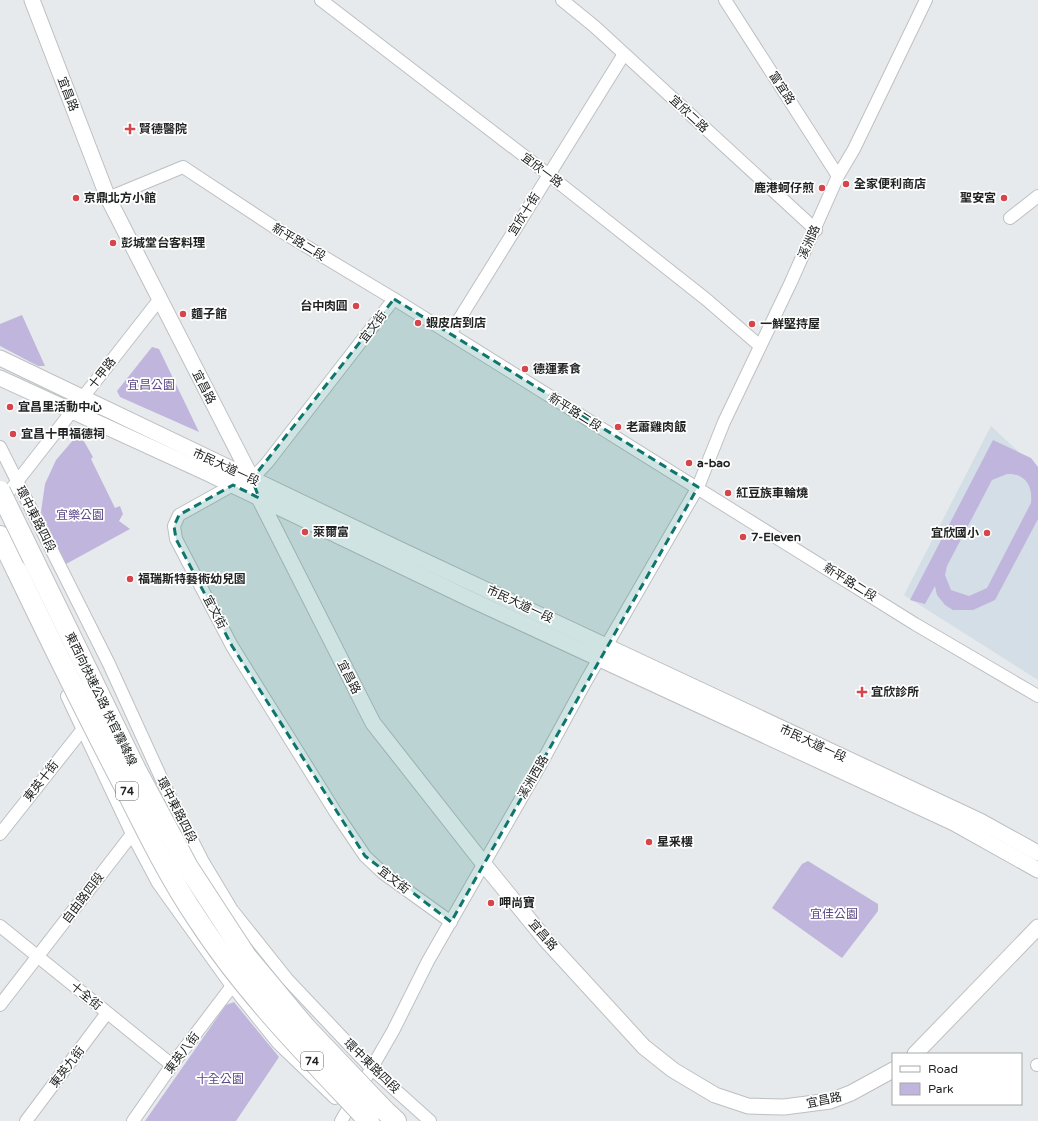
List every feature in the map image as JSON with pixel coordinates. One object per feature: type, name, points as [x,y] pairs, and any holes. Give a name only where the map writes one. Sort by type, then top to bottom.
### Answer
[{"type":"highway","name":"東西向快速公路 快官霧峰線","points":[[8,486],[136,770],[188,867],[246,956],[306,1028],[396,1121]]},
{"type":"highway","name":"東西向快速公路 快官霧峰線","points":[[0,536],[78,696],[138,814],[163,862],[198,921],[262,1006],[369,1121]]},
{"type":"street","name":"宜昌路","points":[[32,0],[108,198],[159,300],[252,478],[259,498],[373,723],[483,863],[545,939],[644,1047],[673,1070],[715,1095],[748,1106],[784,1107],[830,1101],[851,1093],[892,1071]]},
{"type":"street","name":"宜欣一路","points":[[321,0],[549,175],[707,300],[760,346]]},
{"type":"street","name":"宜欣二路","points":[[562,0],[594,26],[816,230]]},
{"type":"street","name":"富宜路","points":[[725,0],[838,176]]},
{"type":"street","name":"溪洲路","points":[[698,487],[724,422],[816,230],[838,176],[854,149],[926,0]]},
{"type":"street","name":"宜欣十街","points":[[450,334],[624,54]]},
{"type":"street","name":"新平路二段","points":[[108,198],[183,167],[274,227],[394,299],[698,487],[915,624],[1038,696]]},
{"type":"street","points":[[1010,218],[1038,196]]},
{"type":"street","name":"宜文街","points":[[394,299],[267,463],[252,478],[233,485],[179,515],[174,526],[176,539],[232,646],[336,813],[365,856],[383,873],[451,922]]},
{"type":"street","name":"十甲路","points":[[0,503],[8,486],[73,412],[159,300]]},
{"type":"street","name":"市民大道一段","points":[[0,358],[980,821],[1038,853]]},
{"type":"street","name":"市民大道一段","points":[[0,378],[233,485],[599,659],[954,824],[1038,870]]},
{"type":"street","name":"環中東路四段","points":[[0,446],[8,486],[109,664],[168,793],[202,860],[232,910],[286,979],[372,1069],[430,1121]]},
{"type":"street","name":"溪洲西路","points":[[344,1116],[372,1069],[428,961],[483,863],[542,762],[606,645],[698,487]]},
{"type":"street","points":[[0,551],[132,834],[158,882],[190,930],[232,986],[278,1043],[344,1116],[356,1121]]},
{"type":"street","name":"東英十街","points":[[0,834],[83,729]]},
{"type":"street","name":"自由路四段","points":[[0,1005],[132,834],[168,793]]},
{"type":"street","name":"十全街","points":[[0,926],[172,1065]]},
{"type":"street","points":[[916,1053],[1038,927]]},
{"type":"street","name":"東英八街","points":[[133,1121],[172,1065],[232,986]]},
{"type":"street","name":"東英九街","points":[[26,1121],[107,1013]]},
{"type":"highlighted area","points":[[394,299],[698,487],[451,922],[365,856],[232,646],[176,539],[174,526],[179,515],[233,485],[259,498],[252,479]]},
{"type":"shaded area","name":"宜欣國小","points":[[991,426],[1038,470],[1038,680],[904,595]]},
{"type":"green space","points":[[22,315],[45,366],[38,366],[0,346],[0,324]]},
{"type":"green space","name":"宜昌公園","points":[[152,347],[159,349],[199,432],[120,397],[117,391]]},
{"type":"green space","name":"宜樂公園","points":[[82,438],[93,457],[91,459],[115,508],[120,506],[123,514],[119,521],[130,529],[66,564],[41,512],[45,484],[56,460],[74,439]]},
{"type":"green space","points":[[993,440],[1031,458],[1038,467],[1038,519],[995,600],[973,610],[953,610],[945,605],[937,595],[935,586],[925,604],[910,600]],"holes":[[[1007,474],[1013,474],[1023,478],[1029,486],[1031,491],[1031,503],[987,588],[969,596],[951,590],[945,575],[947,566],[992,480]]]},
{"type":"green space","name":"宜佳公園","points":[[808,861],[878,904],[878,911],[842,958],[772,908],[802,864]]},
{"type":"green space","name":"十全公園","points":[[234,1002],[279,1057],[236,1121],[145,1121],[226,1005]]},
{"type":"place","name":"賢德醫院","points":[[130,129]]},
{"type":"place","name":"全家便利商店","points":[[846,184]]},
{"type":"place","name":"鹿港蚵仔煎","points":[[822,188]]},
{"type":"place","name":"京鼎北方小館","points":[[76,198]]},
{"type":"place","name":"聖安宮","points":[[1004,198]]},
{"type":"place","name":"彭城堂台客料理","points":[[113,243]]},
{"type":"place","name":"台中肉圓","points":[[356,306]]},
{"type":"place","name":"麵子館","points":[[183,314]]},
{"type":"place","name":"蝦皮店到店","points":[[418,323]]},
{"type":"place","name":"一鮮堅持屋","points":[[752,324]]},
{"type":"place","name":"德運素食","points":[[525,369]]},
{"type":"place","name":"宜昌里活動中心","points":[[10,407]]},
{"type":"place","name":"老蕭雞肉飯","points":[[618,427]]},
{"type":"place","name":"宜昌十甲福德祠","points":[[13,434]]},
{"type":"place","name":"a-bao","points":[[689,463]]},
{"type":"place","name":"紅豆族車輪燒","points":[[728,493]]},
{"type":"place","name":"萊爾富","points":[[305,532]]},
{"type":"place","name":"宜欣國小","points":[[987,533]]},
{"type":"place","name":"7-Eleven","points":[[743,537]]},
{"type":"place","name":"福瑞斯特藝術幼兒園","points":[[130,579]]},
{"type":"place","name":"宜欣診所","points":[[862,692]]},
{"type":"place","name":"星釆樓","points":[[649,842]]},
{"type":"place","name":"呷尚寶","points":[[491,903]]}]
